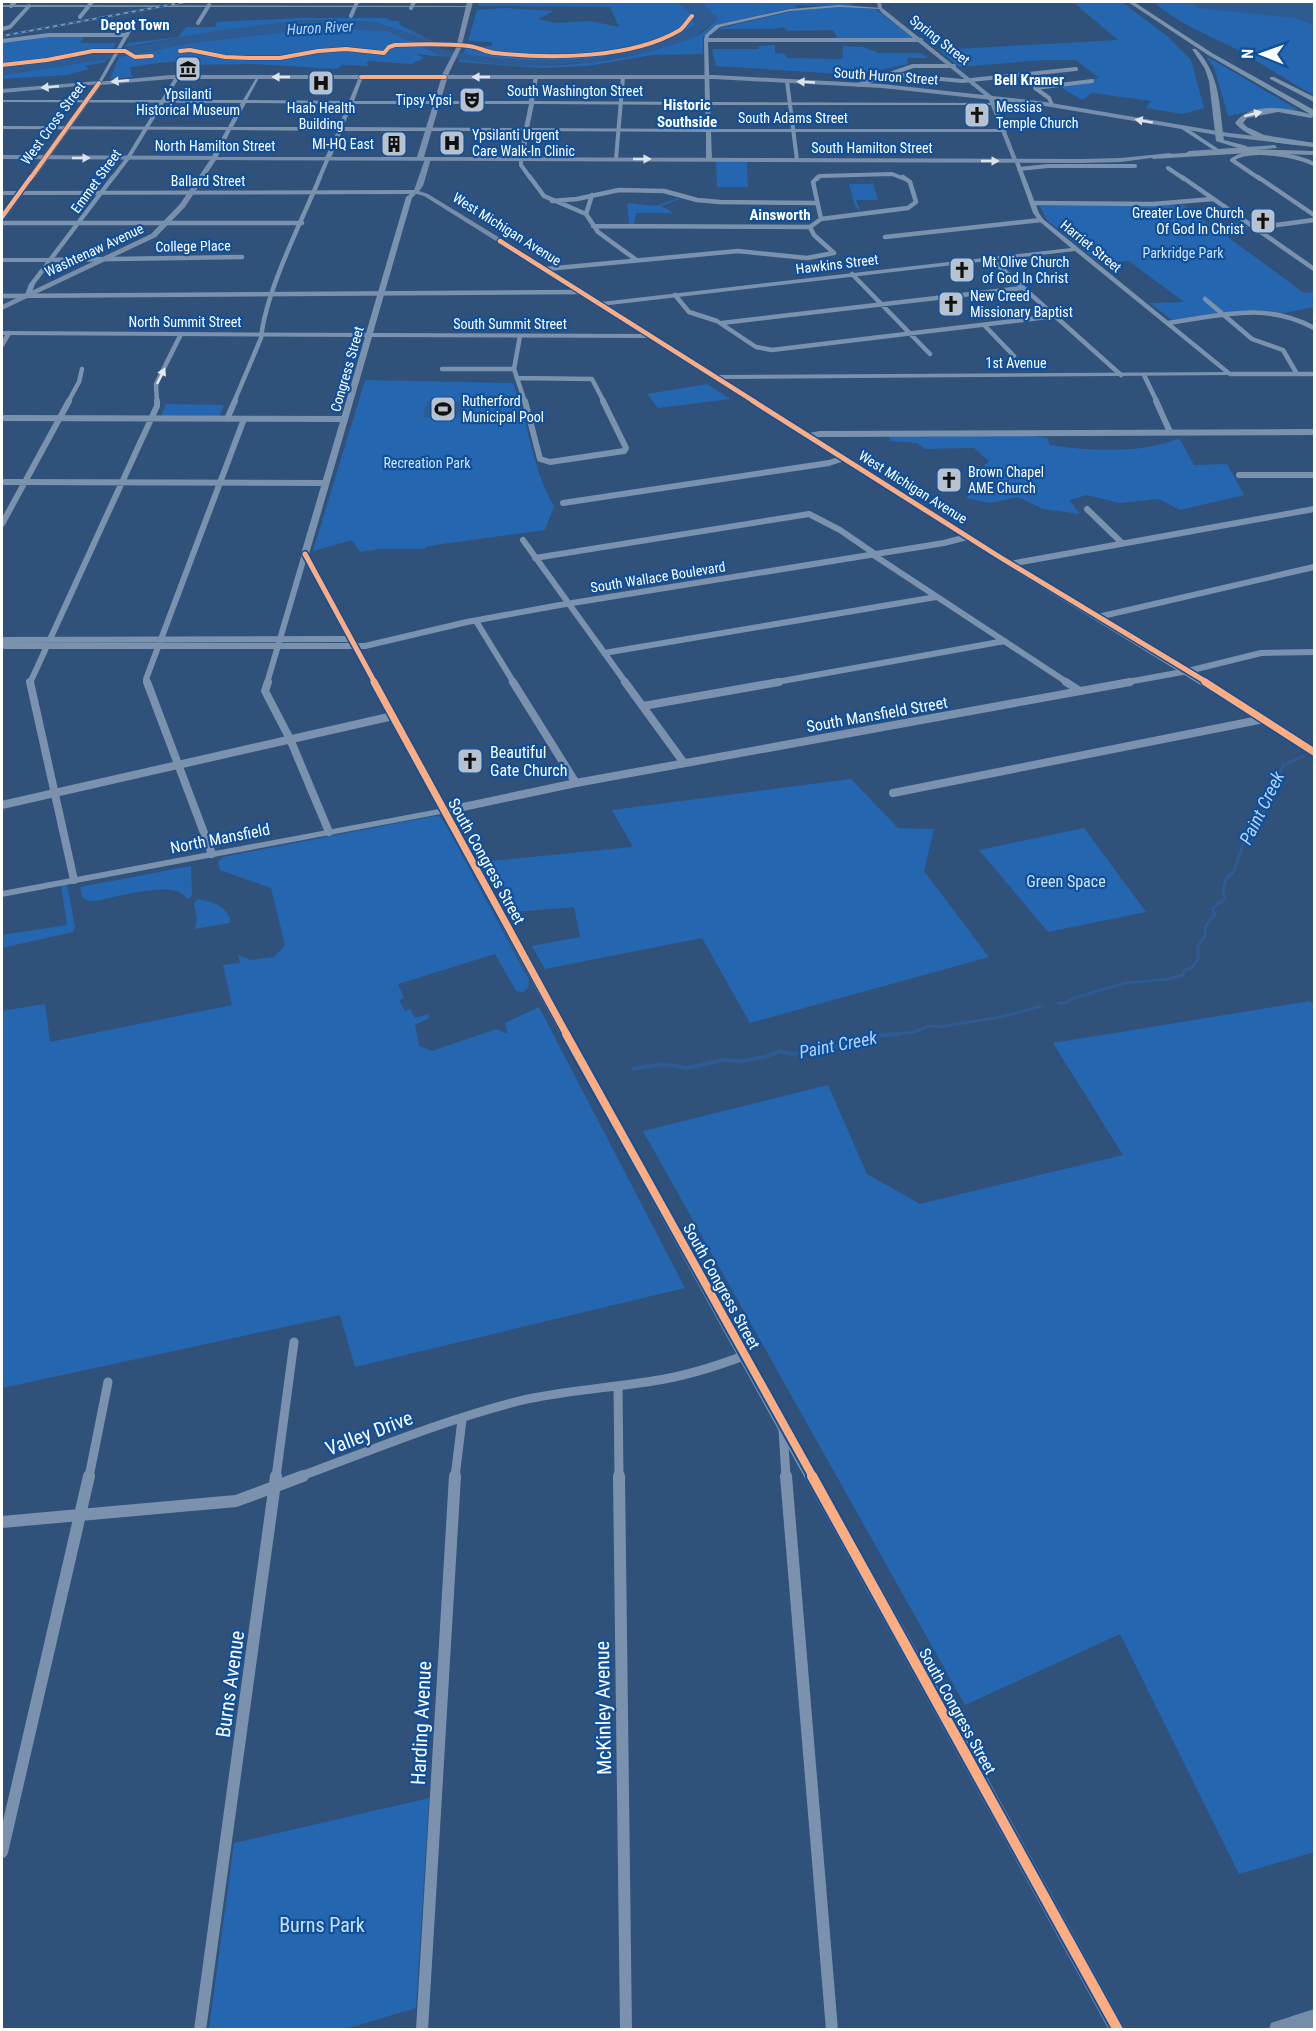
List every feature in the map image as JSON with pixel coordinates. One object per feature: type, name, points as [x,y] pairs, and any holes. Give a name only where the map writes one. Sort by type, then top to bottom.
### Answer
[{"type":"highway","points":[[1131,2],[1219,59],[1314,116]]},
{"type":"highway","points":[[1141,2],[1211,48],[1314,107]]},
{"type":"highway","points":[[1160,22],[1202,57],[1209,68],[1218,114],[1219,139],[1222,143],[1244,148]]},
{"type":"highway","points":[[1211,48],[1314,100]]},
{"type":"highway","points":[[1314,116],[1292,112],[1263,111],[1244,116],[1239,123],[1245,130],[1257,135],[1314,148]]},
{"type":"highway","points":[[1156,157],[1314,148]]},
{"type":"main road","points":[[415,192],[420,186],[424,159],[449,77],[454,69],[453,63],[469,4]]},
{"type":"main road","name":"Spring Street","points":[[879,5],[990,97]]},
{"type":"main road","name":"South Huron Street","points":[[99,82],[178,76],[707,77],[787,81],[990,97],[1314,148]]},
{"type":"main road","points":[[2,91],[99,82]]},
{"type":"main road","name":"West Cross Street","points":[[2,217],[99,82]]},
{"type":"main road","name":"Harriet Street","points":[[990,97],[1016,161]]},
{"type":"main road","name":"South Hamilton Street","points":[[424,159],[1121,160],[1244,148],[1314,148]]},
{"type":"main road","name":"North Hamilton Street","points":[[2,158],[424,159]]},
{"type":"main road","name":"Washtenaw Avenue","points":[[2,308],[154,237],[170,223],[214,158]]},
{"type":"main road","name":"West Michigan Avenue","points":[[415,192],[424,194],[546,269],[967,537],[1188,671],[1314,752]]},
{"type":"main road","points":[[1278,2030],[1314,2019]]},
{"type":"street","points":[[2,6],[13,4],[29,6],[469,4]]},
{"type":"street","points":[[80,17],[90,4]]},
{"type":"street","name":"West Cross Street","points":[[99,82],[121,44],[138,24],[149,4]]},
{"type":"street","points":[[351,16],[356,5]]},
{"type":"street","points":[[709,159],[706,36],[718,26],[790,9],[879,5]]},
{"type":"street","points":[[2,29],[10,27],[29,6]]},
{"type":"street","points":[[198,23],[208,6]]},
{"type":"street","points":[[2,41],[50,35],[127,35]]},
{"type":"street","points":[[706,40],[921,40]]},
{"type":"street","points":[[858,85],[916,65],[954,66]]},
{"type":"street","points":[[889,74],[970,80],[1076,69]]},
{"type":"street","points":[[1041,72],[1059,84]]},
{"type":"street","name":"Emmet Street","points":[[28,295],[32,284],[128,158],[178,76]]},
{"type":"street","name":"Washtenaw Avenue","points":[[214,158],[258,76]]},
{"type":"street","points":[[227,419],[261,338],[260,334],[273,294],[361,77]]},
{"type":"street","points":[[536,77],[521,165],[538,191],[552,201],[586,214],[593,226],[608,240],[635,259]]},
{"type":"street","points":[[616,159],[623,77]]},
{"type":"street","points":[[787,81],[797,160]]},
{"type":"street","points":[[1052,105],[1049,98],[1035,88],[1092,81]]},
{"type":"street","name":"South Washington Street","points":[[2,101],[994,104]]},
{"type":"street","points":[[1182,127],[1217,150]]},
{"type":"street","name":"South Adams Street","points":[[2,128],[1005,131]]},
{"type":"street","points":[[1314,165],[1302,157],[1291,156],[1239,156],[1232,160],[1314,214]]},
{"type":"street","name":"Harriet Street","points":[[1016,161],[1041,220],[1230,374]]},
{"type":"street","points":[[1019,169],[1048,166],[1135,166]]},
{"type":"street","points":[[1168,168],[1314,269]]},
{"type":"street","points":[[593,226],[810,227],[821,219],[908,208],[916,202],[910,182],[901,176],[892,174],[820,176],[813,182],[821,219]]},
{"type":"street","points":[[552,201],[568,200],[612,190],[646,190],[664,191],[709,202],[816,202]]},
{"type":"street","name":"Ballard Street","points":[[2,193],[415,192]]},
{"type":"street","name":"Congress Street","points":[[305,554],[409,197],[415,192]]},
{"type":"street","points":[[586,214],[592,195]]},
{"type":"street","points":[[1032,203],[1153,204],[1213,199]]},
{"type":"street","points":[[885,237],[1041,220]]},
{"type":"street","points":[[1254,228],[1314,220]]},
{"type":"street","points":[[2,223],[302,223]]},
{"type":"street","points":[[546,269],[738,251],[757,251],[792,258],[818,258],[834,253],[832,248],[814,236],[810,227]]},
{"type":"street","name":"Hawkins Street","points":[[601,304],[1076,249]]},
{"type":"street","name":"College Place","points":[[2,260],[242,257]]},
{"type":"street","points":[[991,259],[1121,375]]},
{"type":"street","points":[[852,274],[930,354]]},
{"type":"street","points":[[722,323],[1022,288]]},
{"type":"street","points":[[2,296],[582,292]]},
{"type":"street","points":[[675,295],[689,312],[722,323],[756,346],[772,350],[1055,316]]},
{"type":"street","points":[[1205,299],[1252,339],[1283,350],[1297,374]]},
{"type":"street","points":[[1168,323],[1261,312],[1283,313],[1302,320],[1314,328]]},
{"type":"street","points":[[984,325],[1014,356]]},
{"type":"street","points":[[2,345],[5,333]]},
{"type":"street","name":"North Summit Street","points":[[5,333],[369,335]]},
{"type":"street","points":[[74,880],[30,681],[159,402],[155,390],[156,384],[181,334]]},
{"type":"street","name":"South Summit Street","points":[[369,335],[651,336]]},
{"type":"street","points":[[517,378],[592,379],[626,448],[616,453],[543,461],[540,459],[527,407],[517,378],[514,369],[520,336]]},
{"type":"street","points":[[2,524],[79,382],[82,369]]},
{"type":"street","points":[[442,369],[514,369]]},
{"type":"street","name":"1st Avenue","points":[[717,377],[1314,374]]},
{"type":"street","points":[[1144,375],[1170,432]]},
{"type":"street","points":[[2,418],[345,419]]},
{"type":"street","points":[[213,854],[146,684],[159,643],[244,419]]},
{"type":"street","points":[[809,436],[831,434],[1314,432]]},
{"type":"street","points":[[563,503],[844,459]]},
{"type":"street","points":[[1239,475],[1314,475]]},
{"type":"street","points":[[2,482],[326,483]]},
{"type":"street","points":[[1087,509],[1122,543]]},
{"type":"street","points":[[1010,564],[1314,510]]},
{"type":"street","points":[[535,558],[801,514],[816,516],[1080,691]]},
{"type":"street","name":"South Wallace Boulevard","points":[[159,643],[352,643],[365,646],[568,603],[967,537]]},
{"type":"street","points":[[523,540],[684,763]]},
{"type":"street","points":[[305,554],[277,643],[265,691],[290,740],[329,832]]},
{"type":"street","name":"South Congress Street","points":[[305,554],[543,993],[746,1355],[1118,2030]]},
{"type":"street","points":[[1098,617],[1314,567]]},
{"type":"street","points":[[604,653],[936,597]]},
{"type":"street","points":[[476,621],[576,783]]},
{"type":"street","points":[[2,640],[50,639],[159,643]]},
{"type":"street","points":[[643,706],[1005,641]]},
{"type":"street","points":[[2,646],[159,643]]},
{"type":"street","name":"South Mansfield Street","points":[[444,811],[576,783],[1188,671],[1261,653],[1314,652]]},
{"type":"street","points":[[2,805],[393,716]]},
{"type":"street","points":[[892,793],[1264,719]]},
{"type":"street","name":"North Mansfield","points":[[2,894],[444,811]]},
{"type":"street","name":"Burns Avenue","points":[[200,2030],[294,1342]]},
{"type":"street","name":"Valley Drive","points":[[2,1522],[236,1501],[422,1431],[519,1401],[705,1370],[746,1355]]},
{"type":"street","points":[[2,1852],[81,1514],[108,1382]]},
{"type":"street","name":"McKinley Avenue","points":[[618,1386],[626,2030]]},
{"type":"street","name":"Harding Avenue","points":[[422,2030],[454,1486],[462,1420]]},
{"type":"street","points":[[782,1422],[794,1590],[832,2030]]},
{"type":"green space","points":[[479,2],[677,2],[687,9],[694,26],[649,46],[621,54],[576,60],[530,61],[463,54],[467,45],[492,46],[492,42],[468,41],[477,10],[506,8],[554,11],[538,19],[555,23],[590,21],[619,27],[610,7],[478,6]]},
{"type":"green space","points":[[701,2],[847,2],[855,6],[796,5],[797,7],[716,25],[703,37],[703,54],[653,55],[588,66],[540,68],[459,62],[460,59],[513,65],[566,65],[644,53],[700,34],[707,29],[717,19]]},
{"type":"green space","points":[[1073,2],[1122,2],[1167,36],[1191,60],[1204,108],[1183,114],[1146,108],[1151,101],[1092,93],[1082,100],[1057,85],[1099,78],[1076,60],[1045,60],[959,67],[939,50],[1118,40]]},
{"type":"green space","points":[[1154,2],[1314,2],[1314,95],[1244,53],[1182,22]]},
{"type":"green space","points":[[838,7],[875,9],[914,38],[838,40],[833,30],[787,31],[784,27],[717,29],[797,10]]},
{"type":"green space","points":[[300,18],[388,18],[387,20],[399,21],[400,25],[438,44],[375,22],[305,20],[218,31],[125,47],[129,43],[178,37],[186,27],[215,27],[217,22]]},
{"type":"green space","points":[[319,28],[388,31],[444,57],[416,54],[424,58],[411,64],[368,61],[366,63],[369,66],[342,65],[337,69],[254,64],[191,65],[170,62],[131,67],[132,77],[110,79],[119,57],[191,43]]},
{"type":"green space","points":[[85,36],[80,43],[117,43],[112,49],[58,61],[2,68],[2,42],[30,37]]},
{"type":"green space","points":[[775,45],[775,53],[785,54],[787,58],[842,59],[843,46],[863,47],[879,53],[920,53],[929,58],[907,58],[908,64],[855,75],[716,66],[712,49],[758,49],[759,46]]},
{"type":"green space","points":[[1207,58],[1298,110],[1258,110],[1228,116],[1214,67]]},
{"type":"green space","points":[[107,59],[105,62],[85,66],[89,69],[67,75],[2,79],[2,75]]},
{"type":"green space","points":[[716,162],[747,162],[748,187],[717,187]]},
{"type":"green space","points":[[871,177],[878,200],[856,200],[861,212],[855,206],[849,184],[872,184]]},
{"type":"green space","points":[[680,199],[661,206],[674,213],[636,213],[634,224],[629,224],[627,203],[657,206]]},
{"type":"green space","name":"Parkridge Park","points":[[1183,205],[1211,226],[1241,222],[1249,228],[1221,232],[1304,293],[1314,292],[1314,307],[1284,313],[1258,310],[1172,320],[1150,303],[1184,302],[1129,261],[1100,263],[1047,220],[1040,206]]},
{"type":"green space","name":"Recreation Park","points":[[365,380],[513,383],[541,477],[554,506],[545,530],[428,546],[424,549],[380,549],[360,552],[352,540],[313,551]]},
{"type":"green space","points":[[707,384],[730,399],[658,408],[647,394]]},
{"type":"green space","points":[[166,404],[224,405],[219,417],[161,417]]},
{"type":"green space","points":[[889,435],[1025,435],[1047,438],[1050,445],[1098,450],[1150,447],[1179,438],[1194,465],[1227,464],[1244,495],[1180,510],[1159,499],[1119,503],[1087,495],[1069,500],[1080,514],[1043,509],[1018,497],[990,503],[966,498],[974,491],[1001,486],[998,478],[976,474],[989,461],[974,448],[925,449],[917,443],[890,441]]},
{"type":"green space","points":[[851,779],[898,828],[934,829],[924,871],[989,957],[750,1023],[702,938],[545,969],[532,946],[580,937],[574,907],[514,912],[491,861],[633,847],[612,810]]},
{"type":"green space","points":[[435,816],[440,817],[446,825],[529,980],[528,988],[523,992],[516,991],[495,954],[398,984],[404,998],[399,1000],[405,1011],[410,1009],[415,1018],[428,1014],[429,1018],[415,1025],[419,1046],[432,1051],[497,1029],[508,1034],[505,1023],[539,1007],[685,1288],[355,1367],[340,1315],[2,1388],[2,1011],[45,1004],[50,1042],[232,1005],[223,965],[240,963],[238,955],[250,960],[274,957],[285,945],[271,888],[220,870],[218,862],[223,857]]},
{"type":"green space","name":"Green Space","points":[[1084,828],[1146,912],[1048,932],[979,850]]},
{"type":"green space","points":[[191,866],[192,896],[187,899],[181,893],[171,890],[144,891],[95,901],[88,901],[82,897],[80,887]]},
{"type":"green space","points":[[67,884],[75,927],[73,932],[2,948],[2,935],[67,925],[61,885]]},
{"type":"green space","points":[[198,899],[224,909],[230,923],[195,929],[197,919],[194,903]]},
{"type":"green space","points":[[1310,1001],[1314,1007],[1314,1852],[1239,1874],[1120,1634],[965,1705],[643,1131],[828,1085],[867,1174],[920,1204],[1123,1155],[1053,1043]]},
{"type":"green space","name":"Burns Park","points":[[429,1798],[416,2008],[345,2029],[209,2029],[234,1843]]},
{"type":"water","name":"Huron River","points":[[677,2],[701,2],[717,16],[717,19],[691,39],[646,53],[586,63],[525,66],[494,64],[444,57],[388,31],[319,28],[191,43],[138,54],[2,75],[2,68],[58,61],[218,31],[305,20],[375,22],[424,38],[442,49],[488,58],[579,60],[643,48],[694,26],[693,16]]},
{"type":"water","points":[[1194,2],[1314,2],[1314,25],[1294,18],[1198,8],[1193,4]]},
{"type":"water","name":"Rutherford Municipal Pool","points":[[427,401],[463,402],[460,417],[423,417]]},
{"type":"waterway","name":"Paint Creek","points":[[1058,1003],[1066,1003],[1074,998],[1125,983],[1169,979],[1183,975],[1185,970],[1192,968],[1198,959],[1198,946],[1205,936],[1206,926],[1215,914],[1212,909],[1225,898],[1223,890],[1226,879],[1234,871],[1248,830],[1260,821],[1283,765],[1303,756]]},
{"type":"waterway","name":"Paint Creek","points":[[883,1035],[916,1032],[927,1026],[939,1027],[1001,1017],[1042,1006]]},
{"type":"waterway","name":"Paint Creek","points":[[633,1069],[662,1064],[688,1068],[722,1060],[742,1061],[765,1057],[780,1051],[791,1054],[824,1050],[875,1036],[899,1034]]},
{"type":"railway","points":[[2,36],[185,2]]},
{"type":"cycle path","points":[[180,51],[190,50],[225,57],[280,58],[318,51],[346,49],[384,53],[389,47],[395,45],[444,44],[470,46],[489,52],[513,55],[589,54],[640,45],[662,38],[681,29],[692,16]]},
{"type":"cycle path","points":[[2,65],[47,60],[93,51],[125,51],[135,57],[152,56]]},
{"type":"cycle path","points":[[361,77],[445,77]]},
{"type":"cycle path","points":[[2,217],[99,83]]},
{"type":"cycle path","points":[[500,241],[998,556],[1203,680],[1314,752]]},
{"type":"cycle path","points":[[305,554],[543,993],[1118,2030]]},
{"type":"place","name":"Ypsilanti Historical Museum","points":[[188,69]]},
{"type":"place","name":"Haab Health Building","points":[[321,83]]},
{"type":"place","name":"Tipsy Ypsi","points":[[472,100]]},
{"type":"place","name":"Messias Temple Church","points":[[977,115]]},
{"type":"place","name":"Ypsilanti Urgent Care Walk-In Clinic","points":[[452,143]]},
{"type":"place","name":"MI-HQ East","points":[[394,144]]},
{"type":"place","name":"Greater Love Church Of God In Christ","points":[[1263,221]]},
{"type":"place","name":"Mt Olive Church of God In Christ","points":[[962,270]]},
{"type":"place","name":"New Creed Missionary Baptist","points":[[951,304]]},
{"type":"place","name":"Rutherford Municipal Pool","points":[[443,409]]},
{"type":"place","name":"Brown Chapel AME Church","points":[[949,480]]},
{"type":"place","name":"Beautiful Gate Church","points":[[470,761]]},
{"type":"district","name":"Depot Town","points":[[135,25]]},
{"type":"district","name":"Bell Kramer","points":[[1029,80]]},
{"type":"district","name":"Historic Southside","points":[[687,114]]},
{"type":"district","name":"Ainsworth","points":[[780,215]]}]
